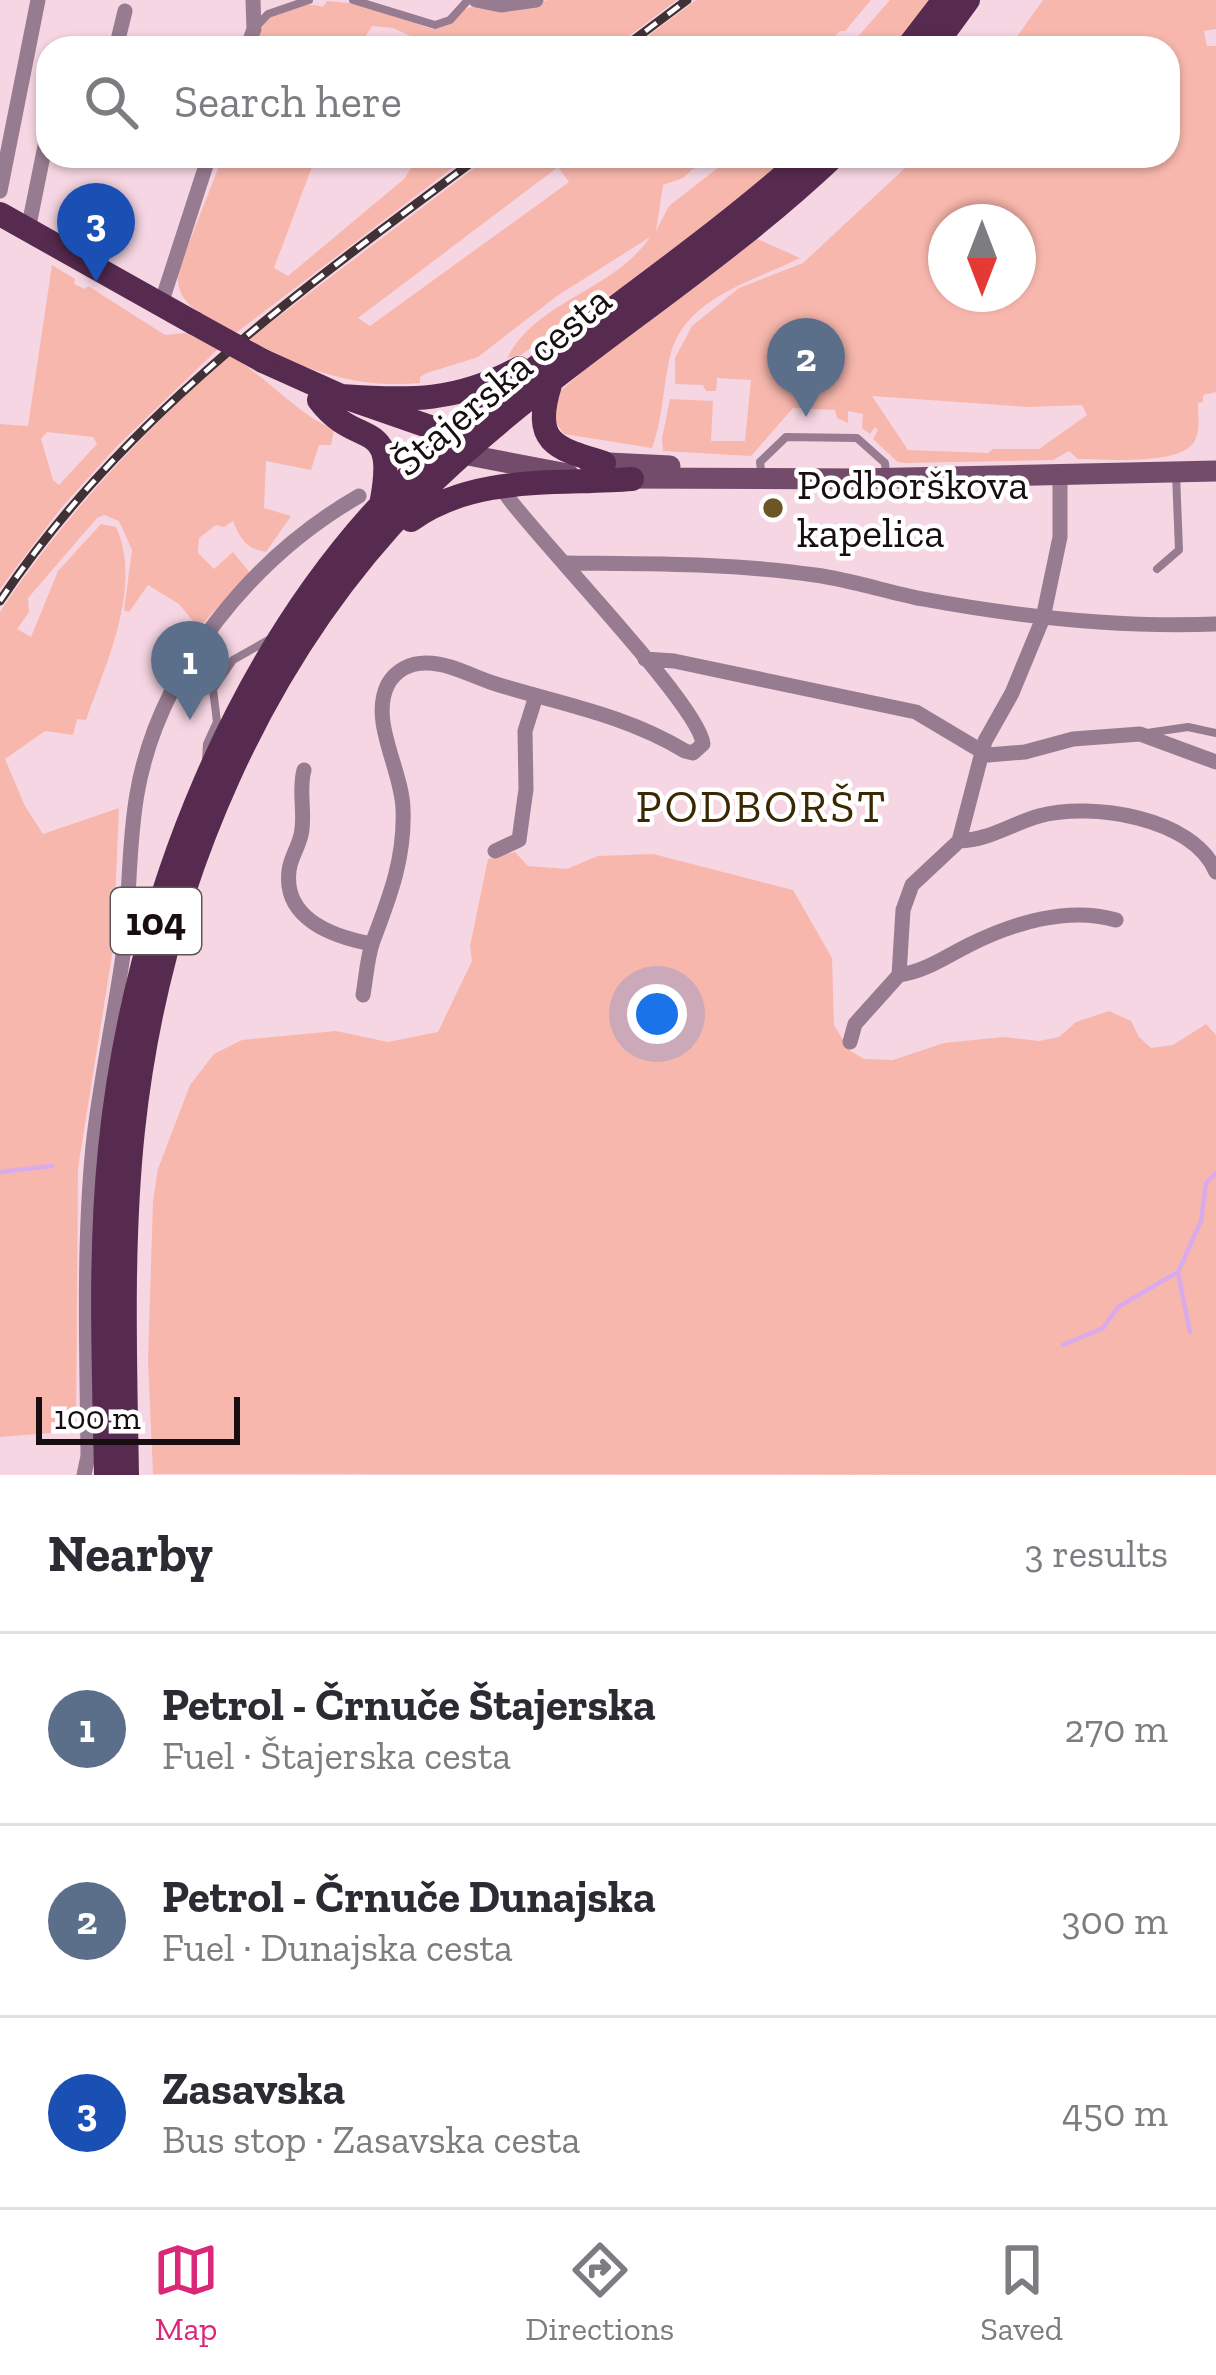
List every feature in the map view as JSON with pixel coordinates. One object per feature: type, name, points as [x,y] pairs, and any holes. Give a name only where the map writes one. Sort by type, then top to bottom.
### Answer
[{"type":"main road","points":[[917,36],[944,0]]},
{"type":"main road","points":[[942,36],[968,0]]},
{"type":"main road","name":"Štajerska cesta","points":[[127,1475],[130,1179],[145,1048],[185,890],[228,776],[293,659],[458,445],[579,336],[791,168]]},
{"type":"main road","name":"Štajerska cesta","points":[[106,1475],[105,1225],[118,1081],[146,951],[205,778],[289,629],[370,501],[550,383],[766,216],[820,168]]},
{"type":"main road","points":[[0,214],[330,398],[458,445],[578,476],[632,479]]},
{"type":"main road","points":[[330,398],[404,399],[468,392],[579,336]]},
{"type":"main road","points":[[550,383],[542,412],[547,436],[561,448],[604,463]]},
{"type":"main road","points":[[330,398],[332,417],[371,435],[382,446],[387,463],[370,501]]},
{"type":"main road","points":[[458,445],[604,463],[860,471],[886,476]]},
{"type":"main road","points":[[380,542],[431,506],[464,491],[632,479],[1216,471]]},
{"type":"street","points":[[0,191],[38,0]]},
{"type":"street","points":[[251,36],[254,0]]},
{"type":"street","points":[[472,0],[501,5],[536,0]]},
{"type":"street","points":[[119,36],[125,11]]},
{"type":"street","points":[[28,230],[41,168]]},
{"type":"street","points":[[161,304],[205,168]]},
{"type":"street","points":[[850,1042],[856,1024],[899,975],[904,910],[912,885],[959,841],[982,752],[1043,618],[1060,537],[1060,476]]},
{"type":"street","points":[[363,995],[372,944],[397,883],[404,839],[401,788],[382,699],[390,679],[405,666],[452,667],[630,721],[685,751],[699,750],[704,738],[645,659],[580,585],[567,562],[554,553],[508,496]]},
{"type":"street","points":[[84,1475],[88,1456],[86,1243],[92,1150],[124,948],[137,789],[163,713],[218,620],[282,554],[370,501]]},
{"type":"street","points":[[567,562],[740,565],[1043,618],[1216,624]]},
{"type":"street","points":[[645,659],[893,706],[949,729],[995,756],[1073,739],[1140,734],[1216,762]]},
{"type":"street","points":[[495,851],[519,840],[526,789],[525,731],[536,696]]},
{"type":"street","points":[[304,770],[302,832],[288,875],[292,898],[318,927],[372,944]]},
{"type":"street","points":[[959,841],[980,840],[1038,816],[1061,812],[1128,815],[1184,837],[1202,850],[1216,872]]},
{"type":"street","points":[[899,975],[917,972],[1023,923],[1079,915],[1117,920]]},
{"type":"lane","points":[[254,29],[268,14],[309,0]]},
{"type":"lane","points":[[353,0],[435,25],[450,20],[472,0]]},
{"type":"lane","points":[[760,470],[760,462],[786,437],[857,437],[885,464],[886,476]]},
{"type":"lane","points":[[1157,568],[1179,550],[1176,473]]},
{"type":"lane","points":[[205,778],[207,744],[217,722],[213,689],[233,660],[289,629]]},
{"type":"lane","points":[[1140,734],[1188,727],[1216,733]]},
{"type":"shaded area","points":[[677,0],[629,36],[410,36],[372,26],[366,36],[259,36],[267,20],[279,12],[301,5],[323,7],[327,1],[358,4],[432,29],[474,6]]},
{"type":"shaded area","points":[[696,0],[871,0],[835,36],[648,36]]},
{"type":"shaded area","points":[[890,0],[935,0],[906,36],[858,36]]},
{"type":"shaded area","points":[[1043,0],[1216,0],[1216,29],[1204,31],[1207,46],[1216,46],[1216,392],[1203,395],[1203,402],[1198,403],[1198,428],[1186,450],[1140,460],[1078,459],[1069,451],[1053,460],[906,463],[898,462],[873,439],[875,427],[870,434],[862,428],[863,414],[848,411],[848,423],[837,418],[835,410],[793,408],[751,456],[663,451],[670,399],[713,401],[711,441],[745,441],[751,380],[717,378],[716,391],[706,391],[703,385],[675,384],[675,358],[692,326],[739,288],[803,263],[905,168],[1180,168],[1180,36],[1018,36]],"holes":[[[872,396],[1028,407],[1082,405],[1087,415],[1039,449],[988,453],[908,450]]]},
{"type":"shaded area","points":[[218,168],[312,168],[274,268],[288,276],[411,168],[452,168],[236,333],[187,302],[178,271]]},
{"type":"shaded area","points":[[474,168],[557,168],[358,318],[370,326],[569,182],[559,168],[694,168],[663,185],[656,231],[669,206],[718,168],[778,168],[644,275],[574,316],[521,355],[507,358],[537,322],[617,270],[650,237],[557,296],[478,357],[427,373],[420,383],[353,380],[289,360],[249,339]]},
{"type":"shaded area","points":[[755,238],[800,258],[723,294],[690,319],[670,356],[652,448],[564,434],[556,423],[553,398],[607,349]]},
{"type":"shaded area","points":[[52,265],[75,279],[74,284],[88,286],[165,335],[186,333],[218,349],[117,446],[61,508],[0,589],[0,424],[28,426]],"holes":[[[47,432],[93,437],[97,444],[59,485],[53,480],[41,439]]]},
{"type":"shaded area","points":[[228,354],[334,430],[331,445],[319,445],[311,470],[266,461],[264,508],[291,516],[266,552],[245,542],[233,521],[224,527],[216,525],[199,538],[198,553],[214,569],[233,552],[250,573],[201,625],[148,585],[129,612],[124,610],[132,550],[119,521],[104,515],[28,598],[29,612],[17,629],[31,637],[58,571],[101,524],[116,527],[126,574],[124,599],[86,720],[77,719],[73,735],[45,731],[5,759],[43,834],[119,808],[113,949],[78,1168],[76,1431],[0,1437],[0,612],[106,476]]},
{"type":"shaded area","points":[[515,852],[528,866],[567,869],[598,856],[653,854],[793,890],[832,958],[834,1025],[849,1050],[864,1059],[893,1060],[944,1043],[1004,1037],[1039,1041],[1059,1037],[1076,1022],[1109,1011],[1131,1021],[1151,1048],[1173,1045],[1206,1024],[1216,1035],[1216,1475],[153,1474],[148,1361],[153,1201],[158,1169],[190,1085],[214,1054],[242,1040],[336,1031],[388,1042],[438,1032],[472,961],[470,946],[488,859]]},
{"type":"waterway","points":[[0,1172],[52,1166]]},
{"type":"waterway","points":[[1063,1345],[1103,1328],[1118,1307],[1178,1272],[1201,1221],[1206,1183],[1216,1173]]},
{"type":"waterway","points":[[1178,1273],[1190,1332]]},
{"type":"railway","points":[[639,36],[687,0]]},
{"type":"railway","points":[[0,601],[50,533],[160,413],[283,306],[464,168]]},
{"type":"place","name":"Zasavska","points":[[96,282]]},
{"type":"place","name":"Petrol - Črnuče Dunajska","points":[[806,417]]},
{"type":"place","name":"Podborškova kapelica","points":[[773,508]]},
{"type":"place","name":"Petrol - Črnuče Štajerska","points":[[190,720]]},
{"type":"district","name":"PODBORŠT","points":[[762,806]]}]
